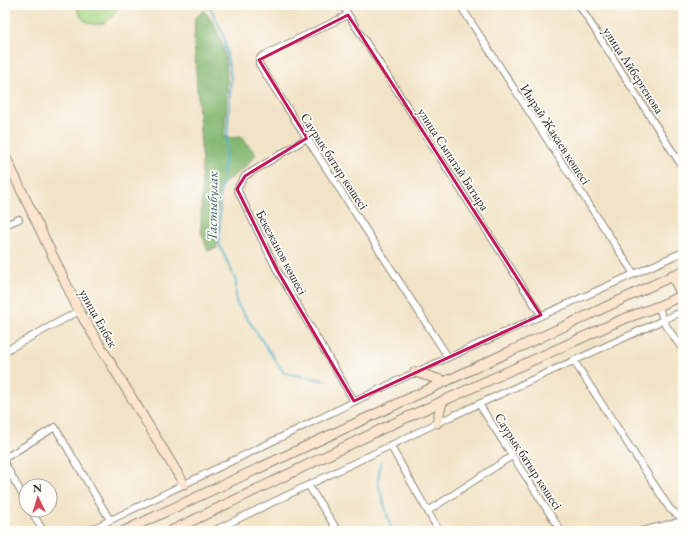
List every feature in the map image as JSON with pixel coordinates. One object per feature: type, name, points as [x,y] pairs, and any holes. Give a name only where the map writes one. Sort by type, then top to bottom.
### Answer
[{"type":"main road","name":"улица Енбек","points":[[5,156],[79,311],[184,484]]},
{"type":"main road","points":[[124,531],[683,271]]},
{"type":"main road","points":[[171,531],[442,401],[621,320],[659,306],[683,295],[672,275]]},
{"type":"main road","points":[[415,372],[444,381]]},
{"type":"main road","points":[[437,423],[442,401]]},
{"type":"street","name":"улица Сыпатай Батыра","points":[[342,5],[541,315]]},
{"type":"street","name":"Иырай Жақаев көшесі","points":[[460,5],[634,274]]},
{"type":"street","name":"улица Айбергенова","points":[[579,5],[683,168]]},
{"type":"street","name":"Саурық батыр көшесі","points":[[348,15],[262,56],[259,60],[259,64],[448,357]]},
{"type":"street","name":"Бекежанов көшесі","points":[[307,138],[245,176],[237,189],[277,270],[354,401]]},
{"type":"street","points":[[5,225],[19,219]]},
{"type":"street","points":[[88,531],[415,372],[683,252]]},
{"type":"street","points":[[659,306],[663,321],[683,350]]},
{"type":"street","points":[[5,351],[79,311]]},
{"type":"street","points":[[213,531],[437,423],[683,311]]},
{"type":"street","points":[[574,361],[670,509],[683,520]]},
{"type":"street","name":"Саурық батыр көшесі","points":[[479,404],[561,531]]},
{"type":"street","points":[[5,458],[56,427],[110,520]]},
{"type":"street","points":[[390,445],[439,531]]},
{"type":"street","points":[[428,511],[512,456]]},
{"type":"street","points":[[5,464],[18,487]]},
{"type":"street","points":[[308,485],[338,531]]},
{"type":"street","points":[[36,518],[43,531]]},
{"type":"street","points":[[641,531],[683,520]]},
{"type":"highlighted area","points":[[348,15],[541,315],[354,401],[277,270],[237,189],[245,176],[307,138],[259,60]]},
{"type":"green space","points":[[76,5],[117,5],[116,11],[109,20],[99,24],[94,24],[82,18]]},
{"type":"green space","points":[[204,11],[214,25],[221,40],[225,55],[227,88],[224,138],[241,137],[256,154],[245,167],[219,187],[215,229],[217,248],[208,251],[201,232],[202,159],[194,43],[195,18]]},
{"type":"waterway","name":"Тастыбулак","points":[[209,5],[224,37],[231,79],[226,150],[220,199],[219,244],[236,281],[236,302],[284,373],[328,381]]},
{"type":"waterway","name":"Тастыбулак","points":[[380,463],[378,483],[392,531]]}]
